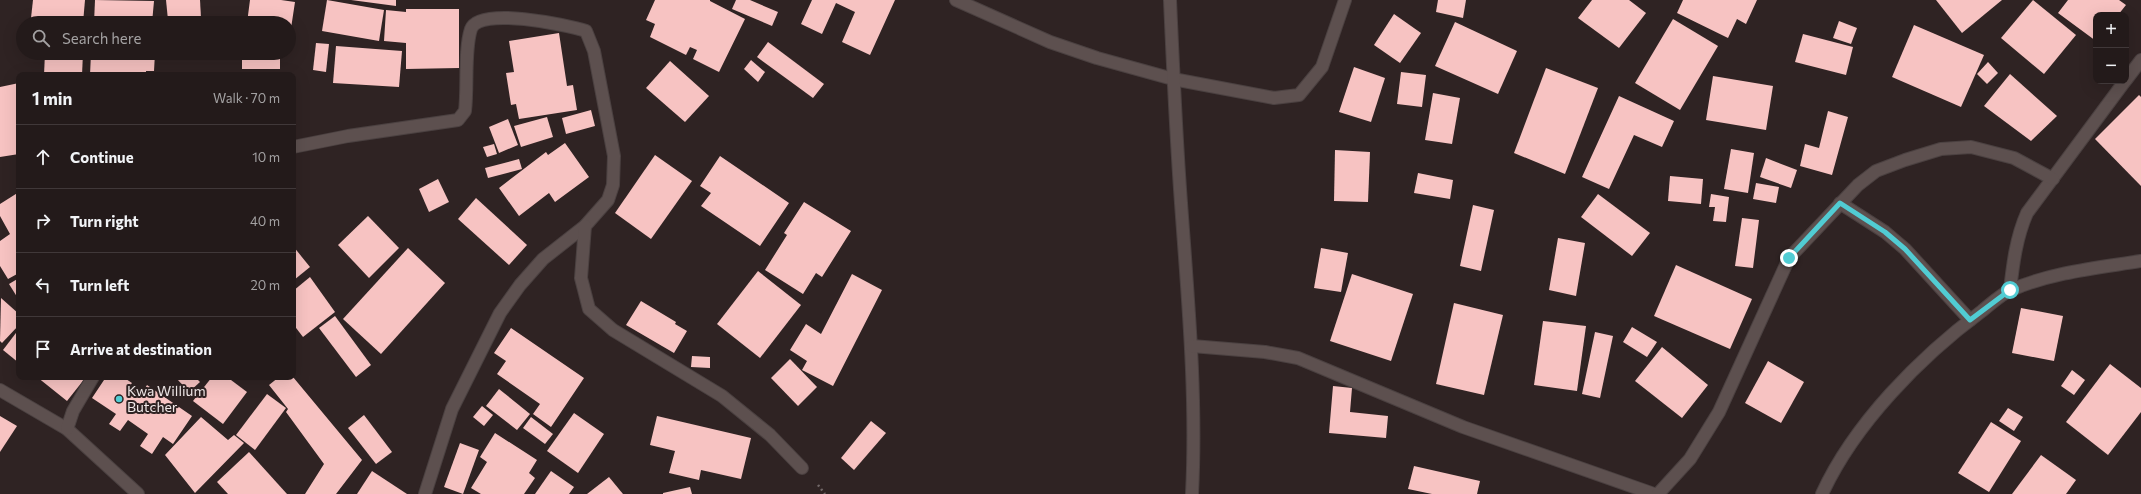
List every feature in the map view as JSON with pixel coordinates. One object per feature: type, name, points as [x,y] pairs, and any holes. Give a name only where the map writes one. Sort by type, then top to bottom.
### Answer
[{"type":"street","points":[[956,0],[1050,42],[1097,58],[1173,79],[1274,98],[1299,95],[1322,67],[1345,0]]},
{"type":"street","points":[[1170,0],[1173,79],[1192,346],[1192,494]]},
{"type":"street","points":[[296,147],[348,136],[458,120],[465,111],[471,27],[477,21],[488,18],[511,18],[571,27],[586,31],[594,51],[614,156],[613,185],[608,200],[585,226],[543,259],[520,285],[500,313],[452,409],[425,494]]},
{"type":"street","points":[[2129,75],[2141,60]]},
{"type":"street","points":[[2010,290],[2020,228],[2027,213],[2122,84]]},
{"type":"street","points":[[1658,494],[1690,459],[1719,412],[1789,258],[1840,203],[1876,171],[1941,149],[1971,147],[2014,158],[2053,179]]},
{"type":"street","points":[[1840,203],[1885,232],[1905,249],[1970,320]]},
{"type":"street","points":[[585,226],[581,278],[589,309],[613,330],[722,396],[770,434],[802,468]]},
{"type":"street","points":[[1822,494],[1834,467],[1902,382],[1948,337],[2010,290],[2052,275],[2141,261]]},
{"type":"street","points":[[1192,346],[1265,352],[1298,358],[1463,427],[1654,494]]},
{"type":"street","points":[[66,429],[73,411],[91,380]]},
{"type":"street","points":[[0,390],[66,429],[138,494]]},
{"type":"building","points":[[33,0],[85,0],[84,16],[31,16]]},
{"type":"building","points":[[95,0],[154,1],[153,16],[94,16]]},
{"type":"building","points":[[166,0],[200,0],[201,16],[168,16]]},
{"type":"building","points":[[250,0],[281,0],[295,2],[293,16],[248,16]]},
{"type":"building","points":[[327,0],[384,10],[379,41],[322,31]]},
{"type":"building","points":[[351,0],[396,0],[396,6]]},
{"type":"building","points":[[655,0],[710,0],[745,19],[719,72],[693,59],[697,50],[690,47],[686,55],[650,37],[655,24],[646,20]]},
{"type":"building","points":[[736,0],[750,0],[778,12],[772,26],[732,9]]},
{"type":"building","points":[[812,0],[895,0],[870,55],[842,42],[855,12],[836,3],[822,34],[801,24]]},
{"type":"building","points":[[1438,0],[1466,0],[1463,18],[1436,12]]},
{"type":"building","points":[[1592,0],[1629,0],[1646,13],[1619,48],[1578,18]]},
{"type":"building","points":[[1683,0],[1757,0],[1746,24],[1737,19],[1728,38],[1677,13]]},
{"type":"building","points":[[1936,0],[2002,0],[1962,33]]},
{"type":"building","points":[[2033,0],[2076,35],[2044,74],[2001,38]]},
{"type":"building","points":[[2068,0],[2119,0],[2126,5],[2120,12],[2093,12],[2093,39],[2058,13]]},
{"type":"building","points":[[406,9],[459,9],[459,68],[406,69],[406,43],[384,41],[386,10],[406,12]]},
{"type":"building","points":[[1394,14],[1421,33],[1400,63],[1374,45]]},
{"type":"building","points":[[1673,19],[1718,46],[1680,110],[1635,83]]},
{"type":"building","points":[[1839,21],[1857,28],[1851,44],[1833,38]]},
{"type":"building","points":[[1455,22],[1517,51],[1498,94],[1435,66]]},
{"type":"building","points":[[1914,25],[1984,55],[1961,107],[1892,77]]},
{"type":"building","points":[[559,33],[567,86],[573,85],[577,110],[519,119],[516,104],[511,105],[506,73],[514,72],[509,41]]},
{"type":"building","points":[[1803,34],[1853,47],[1846,75],[1795,62]]},
{"type":"building","points":[[768,42],[824,84],[813,98],[757,57]]},
{"type":"building","points":[[316,43],[329,44],[326,72],[313,70]]},
{"type":"building","points":[[336,46],[402,51],[399,87],[333,83]]},
{"type":"building","points":[[45,60],[83,60],[82,72],[44,72]]},
{"type":"building","points":[[91,60],[155,60],[154,71],[90,72]]},
{"type":"building","points":[[242,60],[280,60],[280,69],[242,69]]},
{"type":"building","points":[[751,60],[765,72],[758,82],[744,69]]},
{"type":"building","points":[[670,61],[709,96],[685,122],[646,88]]},
{"type":"building","points":[[1988,62],[1998,73],[1987,84],[1977,74]]},
{"type":"building","points":[[1354,67],[1385,78],[1371,122],[1339,112]]},
{"type":"building","points":[[1546,68],[1598,88],[1565,174],[1514,153]]},
{"type":"building","points":[[1401,72],[1426,75],[1422,107],[1397,104]]},
{"type":"building","points":[[2010,74],[2057,116],[2031,141],[1984,106]]},
{"type":"building","points":[[1713,76],[1773,86],[1766,130],[1706,120]]},
{"type":"building","points":[[16,84],[16,154],[0,157],[0,87]]},
{"type":"building","points":[[1433,93],[1460,98],[1452,144],[1425,140]]},
{"type":"building","points":[[2139,95],[2141,97],[2141,186],[2095,139]]},
{"type":"building","points":[[1619,96],[1674,121],[1662,147],[1634,135],[1609,189],[1582,177]]},
{"type":"building","points":[[591,110],[595,126],[566,134],[562,118]]},
{"type":"building","points":[[1828,111],[1848,117],[1832,175],[1800,166],[1805,144],[1819,148]]},
{"type":"building","points":[[547,117],[553,137],[521,147],[514,126]]},
{"type":"building","points":[[508,119],[518,145],[499,153],[489,127]]},
{"type":"building","points":[[565,143],[589,177],[555,202],[549,193],[519,216],[499,188],[546,152],[548,155]]},
{"type":"building","points":[[494,144],[497,154],[487,157],[483,147]]},
{"type":"building","points":[[1731,149],[1754,153],[1748,193],[1724,189]]},
{"type":"building","points":[[1335,150],[1370,152],[1368,202],[1334,201]]},
{"type":"building","points":[[655,155],[692,181],[651,239],[615,213]]},
{"type":"building","points":[[720,156],[789,203],[760,246],[701,206],[711,193],[700,186]]},
{"type":"building","points":[[1766,158],[1797,170],[1791,188],[1760,177]]},
{"type":"building","points":[[519,159],[522,169],[488,178],[485,168]]},
{"type":"building","points":[[1418,173],[1453,180],[1450,199],[1414,193]]},
{"type":"building","points":[[1670,176],[1703,179],[1701,204],[1668,201]]},
{"type":"building","points":[[438,179],[449,202],[429,212],[419,189]]},
{"type":"building","points":[[1756,183],[1779,187],[1776,203],[1753,199]]},
{"type":"building","points":[[16,194],[16,275],[8,279],[0,266],[0,241],[10,234],[0,216],[0,204]]},
{"type":"building","points":[[1598,194],[1650,233],[1632,256],[1581,217]]},
{"type":"building","points":[[1711,194],[1729,197],[1726,222],[1713,221],[1715,207],[1709,207]]},
{"type":"building","points":[[476,198],[527,245],[509,265],[458,219]]},
{"type":"building","points":[[804,202],[851,231],[822,277],[816,273],[803,294],[765,270],[787,235],[784,233]]},
{"type":"building","points":[[1473,205],[1494,210],[1481,271],[1460,266]]},
{"type":"building","points":[[368,216],[399,248],[369,278],[338,245]]},
{"type":"building","points":[[1742,218],[1759,220],[1753,268],[1735,266]]},
{"type":"building","points":[[1558,238],[1585,243],[1576,296],[1549,290]]},
{"type":"building","points":[[408,248],[445,283],[381,354],[343,319]]},
{"type":"building","points":[[1321,248],[1348,253],[1341,292],[1314,288]]},
{"type":"building","points":[[296,250],[310,267],[296,278]]},
{"type":"building","points":[[1676,265],[1752,299],[1730,349],[1654,316]]},
{"type":"building","points":[[758,271],[801,305],[760,358],[717,324]]},
{"type":"building","points":[[852,274],[882,290],[833,386],[802,370],[807,361],[790,350],[806,324],[821,334]]},
{"type":"building","points":[[1352,274],[1413,294],[1391,361],[1330,341]]},
{"type":"building","points":[[310,277],[335,312],[303,337],[296,328],[296,289]]},
{"type":"building","points":[[16,280],[16,295],[9,284]]},
{"type":"building","points":[[1,298],[16,311],[16,328],[2,343],[0,341]]},
{"type":"building","points":[[641,301],[676,322],[675,324],[687,331],[674,353],[626,325]]},
{"type":"building","points":[[1454,303],[1503,315],[1484,395],[1436,384]]},
{"type":"building","points":[[2021,308],[2063,316],[2054,361],[2012,353]]},
{"type":"building","points":[[335,316],[371,365],[356,377],[319,328]]},
{"type":"building","points":[[1543,321],[1586,326],[1577,391],[1534,385]]},
{"type":"building","points":[[1632,327],[1657,342],[1647,357],[1623,342]]},
{"type":"building","points":[[511,328],[584,378],[551,427],[533,414],[540,404],[497,374],[506,361],[494,353]]},
{"type":"building","points":[[1595,332],[1613,336],[1600,398],[1582,394]]},
{"type":"building","points":[[16,333],[16,361],[3,350]]},
{"type":"building","points":[[1662,347],[1708,385],[1682,418],[1635,381]]},
{"type":"building","points":[[692,356],[710,357],[710,368],[691,367]]},
{"type":"building","points":[[790,359],[817,387],[798,406],[771,378]]},
{"type":"building","points":[[1768,361],[1804,382],[1781,423],[1745,403]]},
{"type":"building","points":[[2110,364],[2141,388],[2141,412],[2108,455],[2066,422]]},
{"type":"building","points":[[2072,370],[2085,380],[2074,395],[2061,386]]},
{"type":"building","points":[[41,380],[84,380],[67,401]]},
{"type":"building","points":[[104,380],[128,380],[132,383],[129,387],[141,395],[147,385],[192,416],[173,444],[163,437],[152,454],[140,446],[148,434],[128,420],[120,431],[109,424],[116,414],[92,398]]},
{"type":"building","points":[[178,380],[198,380],[200,382],[189,392]]},
{"type":"building","points":[[210,380],[231,380],[247,392],[223,424],[193,401]]},
{"type":"building","points":[[275,380],[295,380],[362,460],[336,494],[305,494],[324,464],[286,412],[288,409],[269,385]]},
{"type":"building","points":[[1333,386],[1352,388],[1350,412],[1388,416],[1386,438],[1329,433]]},
{"type":"building","points":[[499,389],[530,414],[517,430],[486,406]]},
{"type":"building","points":[[267,394],[286,408],[255,450],[236,435]]},
{"type":"building","points":[[482,406],[493,415],[484,426],[473,417]]},
{"type":"building","points":[[2008,408],[2023,417],[2014,431],[1999,421]]},
{"type":"building","points":[[574,413],[604,434],[578,473],[547,451]]},
{"type":"building","points":[[364,415],[392,452],[376,464],[348,428]]},
{"type":"building","points":[[0,416],[17,426],[0,452]]},
{"type":"building","points":[[657,416],[751,438],[741,479],[701,470],[699,480],[669,473],[675,451],[650,445]]},
{"type":"building","points":[[201,417],[228,440],[234,435],[244,443],[195,493],[165,455]]},
{"type":"building","points":[[531,417],[553,434],[545,444],[523,428]]},
{"type":"building","points":[[871,421],[886,433],[854,470],[841,458]]},
{"type":"building","points":[[1991,422],[2021,441],[1989,492],[1958,473]]},
{"type":"building","points":[[495,433],[537,460],[529,473],[535,478],[524,494],[481,494],[471,488],[487,462],[480,457]]},
{"type":"building","points":[[460,443],[479,450],[463,494],[444,487]]},
{"type":"building","points":[[249,452],[287,494],[228,494],[217,482]]},
{"type":"building","points":[[2041,455],[2076,480],[2066,494],[2012,494]]},
{"type":"building","points":[[1414,466],[1480,481],[1477,494],[1432,494],[1408,489]]},
{"type":"building","points":[[372,471],[407,494],[357,494]]},
{"type":"building","points":[[551,471],[574,487],[569,494],[535,494]]},
{"type":"building","points":[[609,477],[623,494],[587,494]]},
{"type":"building","points":[[690,487],[692,494],[663,494],[663,493]]},
{"type":"place","name":"Kwa Willium Butcher","points":[[119,399]]},
{"type":"route","points":[[1789,258],[1840,203],[1885,232],[1905,249],[1970,320],[2010,290]]}]
